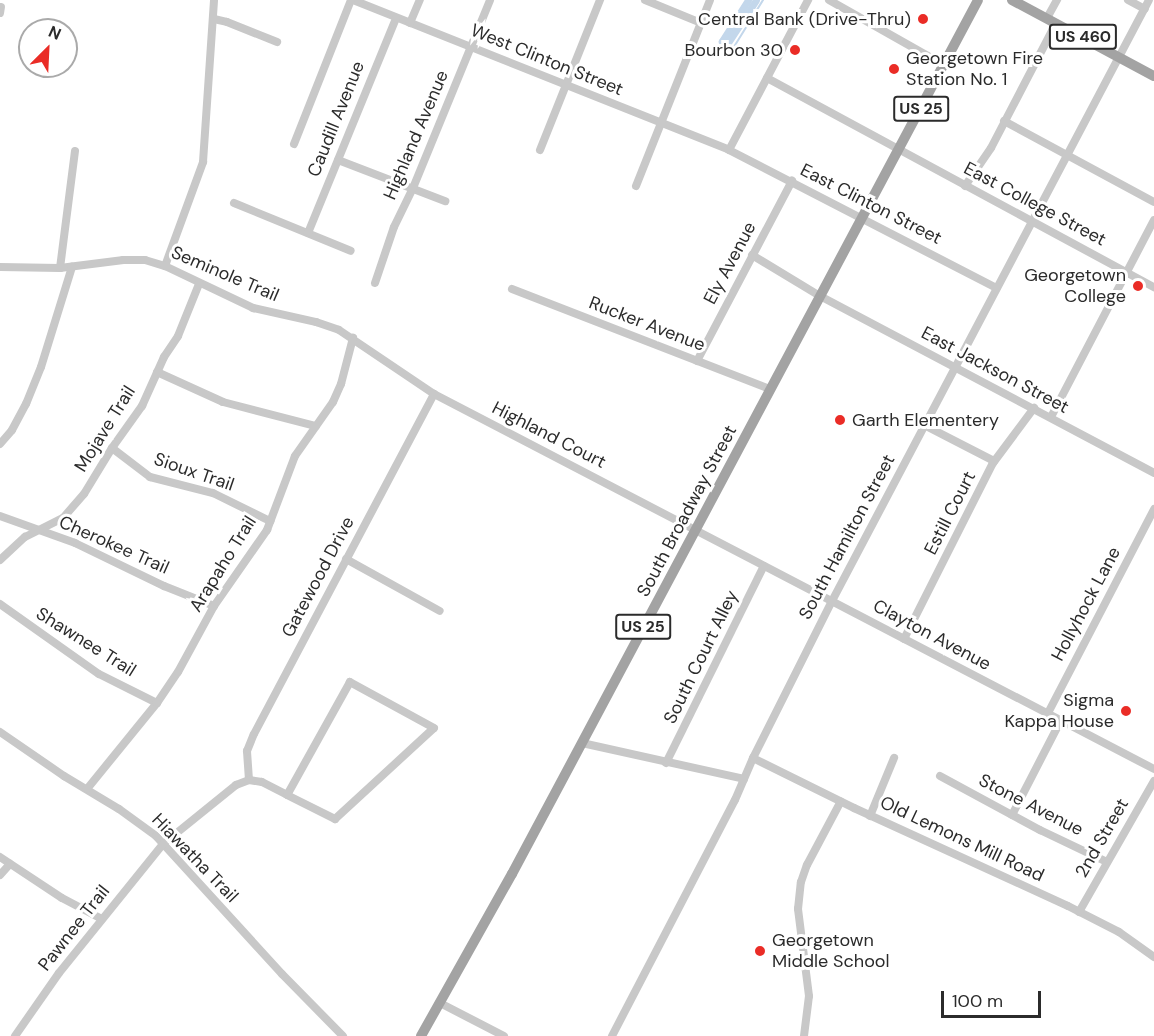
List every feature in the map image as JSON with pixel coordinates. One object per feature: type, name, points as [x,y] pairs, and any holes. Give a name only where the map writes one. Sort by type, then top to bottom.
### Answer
[{"type":"main road","name":"South Broadway Street","points":[[421,1036],[582,743],[978,0]]},
{"type":"main road","name":"US 460","points":[[1011,0],[1154,76]]},
{"type":"street","points":[[165,266],[203,162],[211,71],[214,0]]},
{"type":"street","points":[[294,144],[352,0]]},
{"type":"street","name":"West Clinton Street","points":[[352,0],[729,150]]},
{"type":"street","points":[[410,23],[420,0]]},
{"type":"street","name":"Highland Avenue","points":[[375,283],[394,227],[413,188],[490,0]]},
{"type":"street","points":[[540,150],[600,0]]},
{"type":"street","points":[[645,0],[701,23]]},
{"type":"street","points":[[636,186],[710,0]]},
{"type":"street","points":[[729,150],[808,0]]},
{"type":"street","points":[[829,0],[944,65]]},
{"type":"street","points":[[965,186],[991,148],[1051,21],[1057,0]]},
{"type":"street","points":[[1128,0],[1145,9]]},
{"type":"street","name":"South Hamilton Street","points":[[612,1036],[744,779],[832,601],[1149,0]]},
{"type":"street","name":"Caudill Avenue","points":[[308,233],[396,18]]},
{"type":"street","points":[[214,19],[278,42]]},
{"type":"street","name":"East College Street","points":[[767,78],[1154,287]]},
{"type":"street","points":[[1004,121],[1061,153],[1069,154],[1154,202]]},
{"type":"street","name":"East Clinton Street","points":[[729,150],[996,288]]},
{"type":"street","points":[[60,268],[75,151]]},
{"type":"street","points":[[338,160],[445,201]]},
{"type":"street","name":"Ely Avenue","points":[[697,361],[792,181]]},
{"type":"street","points":[[234,203],[351,251]]},
{"type":"street","points":[[1050,417],[1154,220]]},
{"type":"street","name":"East Jackson Street","points":[[752,255],[820,296],[1154,473]]},
{"type":"street","name":"Seminole Trail","points":[[0,267],[60,268],[123,260],[145,260],[165,266],[253,308],[326,325],[353,338],[390,364]]},
{"type":"street","points":[[0,444],[12,430],[30,395],[72,267]]},
{"type":"street","name":"Mojave Trail","points":[[0,560],[16,544],[63,518],[75,506],[142,406],[157,372],[178,336],[199,284]]},
{"type":"street","name":"Rucker Avenue","points":[[512,289],[770,389]]},
{"type":"street","name":"Arapaho Trail","points":[[87,789],[157,703],[178,672],[214,606],[270,521],[295,456],[333,402],[341,384],[353,338]]},
{"type":"street","name":"Highland Court","points":[[390,364],[434,394],[696,530]]},
{"type":"street","points":[[157,372],[223,402],[316,426]]},
{"type":"street","name":"Gatewood Drive","points":[[249,780],[247,751],[254,734],[434,394]]},
{"type":"street","name":"Estill Court","points":[[904,639],[994,462],[1034,408]]},
{"type":"street","points":[[924,425],[994,462]]},
{"type":"street","name":"Sioux Trail","points":[[112,448],[150,477],[213,494],[270,521]]},
{"type":"street","name":"Hollyhock Lane","points":[[1048,713],[1154,510]]},
{"type":"street","name":"Cherokee Trail","points":[[0,516],[96,551],[164,586],[214,606]]},
{"type":"street","name":"Clayton Avenue","points":[[696,530],[1154,769]]},
{"type":"street","points":[[346,559],[440,611]]},
{"type":"street","name":"South Court Alley","points":[[666,763],[764,566]]},
{"type":"street","name":"Shawnee Trail","points":[[0,604],[99,674],[157,703]]},
{"type":"street","points":[[249,780],[262,782],[287,795],[335,819],[434,728],[350,682],[287,795]]},
{"type":"street","points":[[1012,815],[1061,720]]},
{"type":"street","name":"Hiawatha Trail","points":[[0,732],[119,809],[164,844],[282,974],[343,1036]]},
{"type":"street","points":[[582,743],[744,779]]},
{"type":"street","name":"Old Lemons Mill Road","points":[[753,758],[870,816],[1079,912],[1119,932],[1154,957]]},
{"type":"street","points":[[870,816],[894,758]]},
{"type":"street","name":"Stone Avenue","points":[[940,776],[1107,862]]},
{"type":"street","name":"Pawnee Trail","points":[[15,1036],[59,973],[164,844],[236,785],[249,780]]},
{"type":"street","name":"2nd Street","points":[[1079,912],[1154,781]]},
{"type":"street","points":[[804,1036],[808,996],[798,909],[801,882],[841,801]]},
{"type":"street","points":[[0,857],[62,898],[102,919]]},
{"type":"street","points":[[0,875],[10,864]]},
{"type":"street","points":[[440,1003],[504,1036]]},
{"type":"waterway","points":[[748,0],[722,41],[725,47],[756,0]]},
{"type":"waterway","points":[[725,52],[732,50],[763,0]]},
{"type":"place","name":"Central Bank (Drive-Thru)","points":[[923,19]]},
{"type":"place","name":"Bourbon 30","points":[[795,50]]},
{"type":"place","name":"Georgetown Fire Station No. 1","points":[[894,69]]},
{"type":"place","name":"Georgetown College","points":[[1138,286]]},
{"type":"place","name":"Garth Elementery","points":[[840,420]]},
{"type":"place","name":"Sigma Kappa House","points":[[1126,711]]},
{"type":"place","name":"Georgetown Middle School","points":[[760,951]]}]
